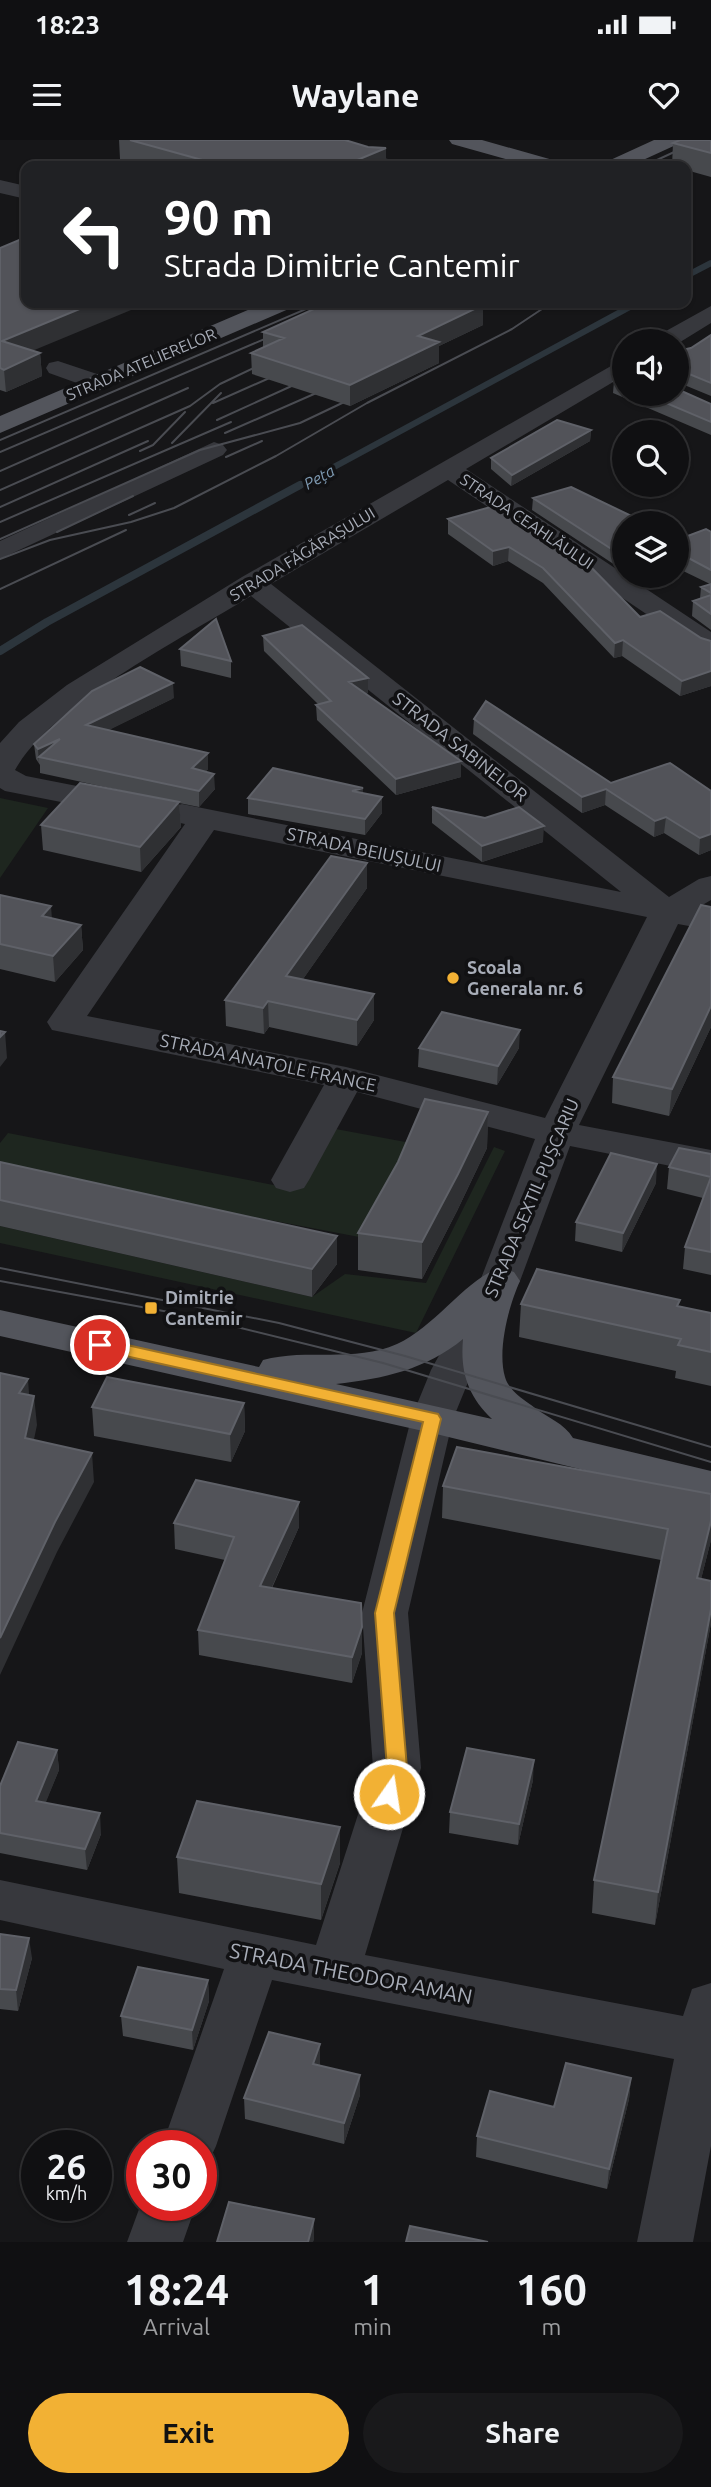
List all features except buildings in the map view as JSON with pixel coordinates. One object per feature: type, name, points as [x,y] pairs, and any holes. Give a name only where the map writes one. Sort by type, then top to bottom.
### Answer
[{"type":"main road","points":[[459,140],[535,161]]},
{"type":"main road","points":[[624,161],[671,140]]},
{"type":"main road","name":"STRADA ATELIERELOR","points":[[0,425],[271,308]]},
{"type":"main road","points":[[199,1367],[289,1370],[383,1363],[405,1356],[432,1342],[454,1326],[500,1281]]},
{"type":"main road","points":[[500,1281],[481,1345],[483,1380],[511,1413],[578,1454]]},
{"type":"main road","points":[[0,1323],[432,1419],[711,1486]]},
{"type":"street","points":[[302,140],[374,161]]},
{"type":"street","points":[[0,186],[21,192]]},
{"type":"street","points":[[685,329],[711,313]]},
{"type":"street","points":[[58,368],[97,382]]},
{"type":"street","name":"STRADA FĂGĂRAȘULUI","points":[[5,776],[8,753],[53,709],[253,583],[612,373]]},
{"type":"street","points":[[0,551],[214,450]]},
{"type":"street","name":"STRADA CEAHLĂULUI","points":[[448,468],[711,645]]},
{"type":"street","name":"STRADA SABINELOR","points":[[253,583],[667,912]]},
{"type":"street","name":"STRADA BEIUȘULUI","points":[[5,776],[205,819],[711,920]]},
{"type":"street","name":"STRADA ANATOLE FRANCE","points":[[205,819],[65,1021],[346,1078],[557,1131],[711,1163]]},
{"type":"street","points":[[667,912],[711,886]]},
{"type":"street","name":"STRADA SEXTIL PUȘCARIU","points":[[334,1971],[397,1768],[384,1613],[432,1419],[452,1370],[500,1281],[557,1131],[667,912]]},
{"type":"street","points":[[290,1180],[346,1078]]},
{"type":"street","name":"STRADA THEODOR AMAN","points":[[0,1900],[334,1971],[707,2023]]},
{"type":"street","points":[[195,2130],[255,1955]]},
{"type":"street","points":[[665,2242],[707,2023]]},
{"type":"street","points":[[155,2242],[162,2221]]},
{"type":"shaded area","points":[[0,798],[48,808],[0,878]]},
{"type":"shaded area","points":[[325,1127],[427,1146],[375,1240],[0,1169],[0,1143],[8,1133],[289,1188]]},
{"type":"shaded area","points":[[494,1147],[505,1151],[416,1333],[0,1243],[0,1226],[312,1297],[345,1274],[426,1283]]},
{"type":"waterway","name":"Peța","points":[[691,273],[711,263]]},
{"type":"waterway","name":"Peța","points":[[297,487],[628,308]]},
{"type":"waterway","name":"Peța","points":[[0,651],[47,622],[300,485]]},
{"type":"tram line","points":[[655,161],[700,140]]},
{"type":"tram line","points":[[0,440],[308,308]]},
{"type":"tram line","points":[[0,559],[50,540],[131,522],[174,508],[276,456],[367,403],[512,329],[544,308]]},
{"type":"tram line","points":[[0,452],[281,332]]},
{"type":"tram line","points":[[0,490],[190,406],[220,384],[262,364]]},
{"type":"tram line","points":[[213,403],[283,372]]},
{"type":"tram line","points":[[217,420],[307,379]]},
{"type":"tram line","points":[[225,433],[330,387]]},
{"type":"tram line","points":[[0,471],[188,388]]},
{"type":"tram line","points":[[172,443],[221,393]]},
{"type":"tram line","points":[[0,539],[200,450],[300,423],[359,395]]},
{"type":"tram line","points":[[140,451],[153,445],[185,412]]},
{"type":"tram line","points":[[0,522],[231,422]]},
{"type":"tram line","points":[[0,507],[148,441]]},
{"type":"tram line","points":[[226,457],[262,441]]},
{"type":"tram line","points":[[57,532],[133,496]]},
{"type":"tram line","points":[[129,515],[155,503]]},
{"type":"tram line","points":[[0,589],[126,530]]},
{"type":"tram line","points":[[0,1268],[279,1323],[405,1356],[711,1447]]},
{"type":"tram line","points":[[0,1281],[196,1317],[383,1363],[711,1462]]},
{"type":"place","name":"Scoala Generala nr. 6","points":[[453,978]]},
{"type":"place","name":"Dimitrie Cantemir","points":[[151,1308]]},
{"type":"route","points":[[100,1345],[432,1419],[384,1613],[397,1768],[389,1794]]}]
